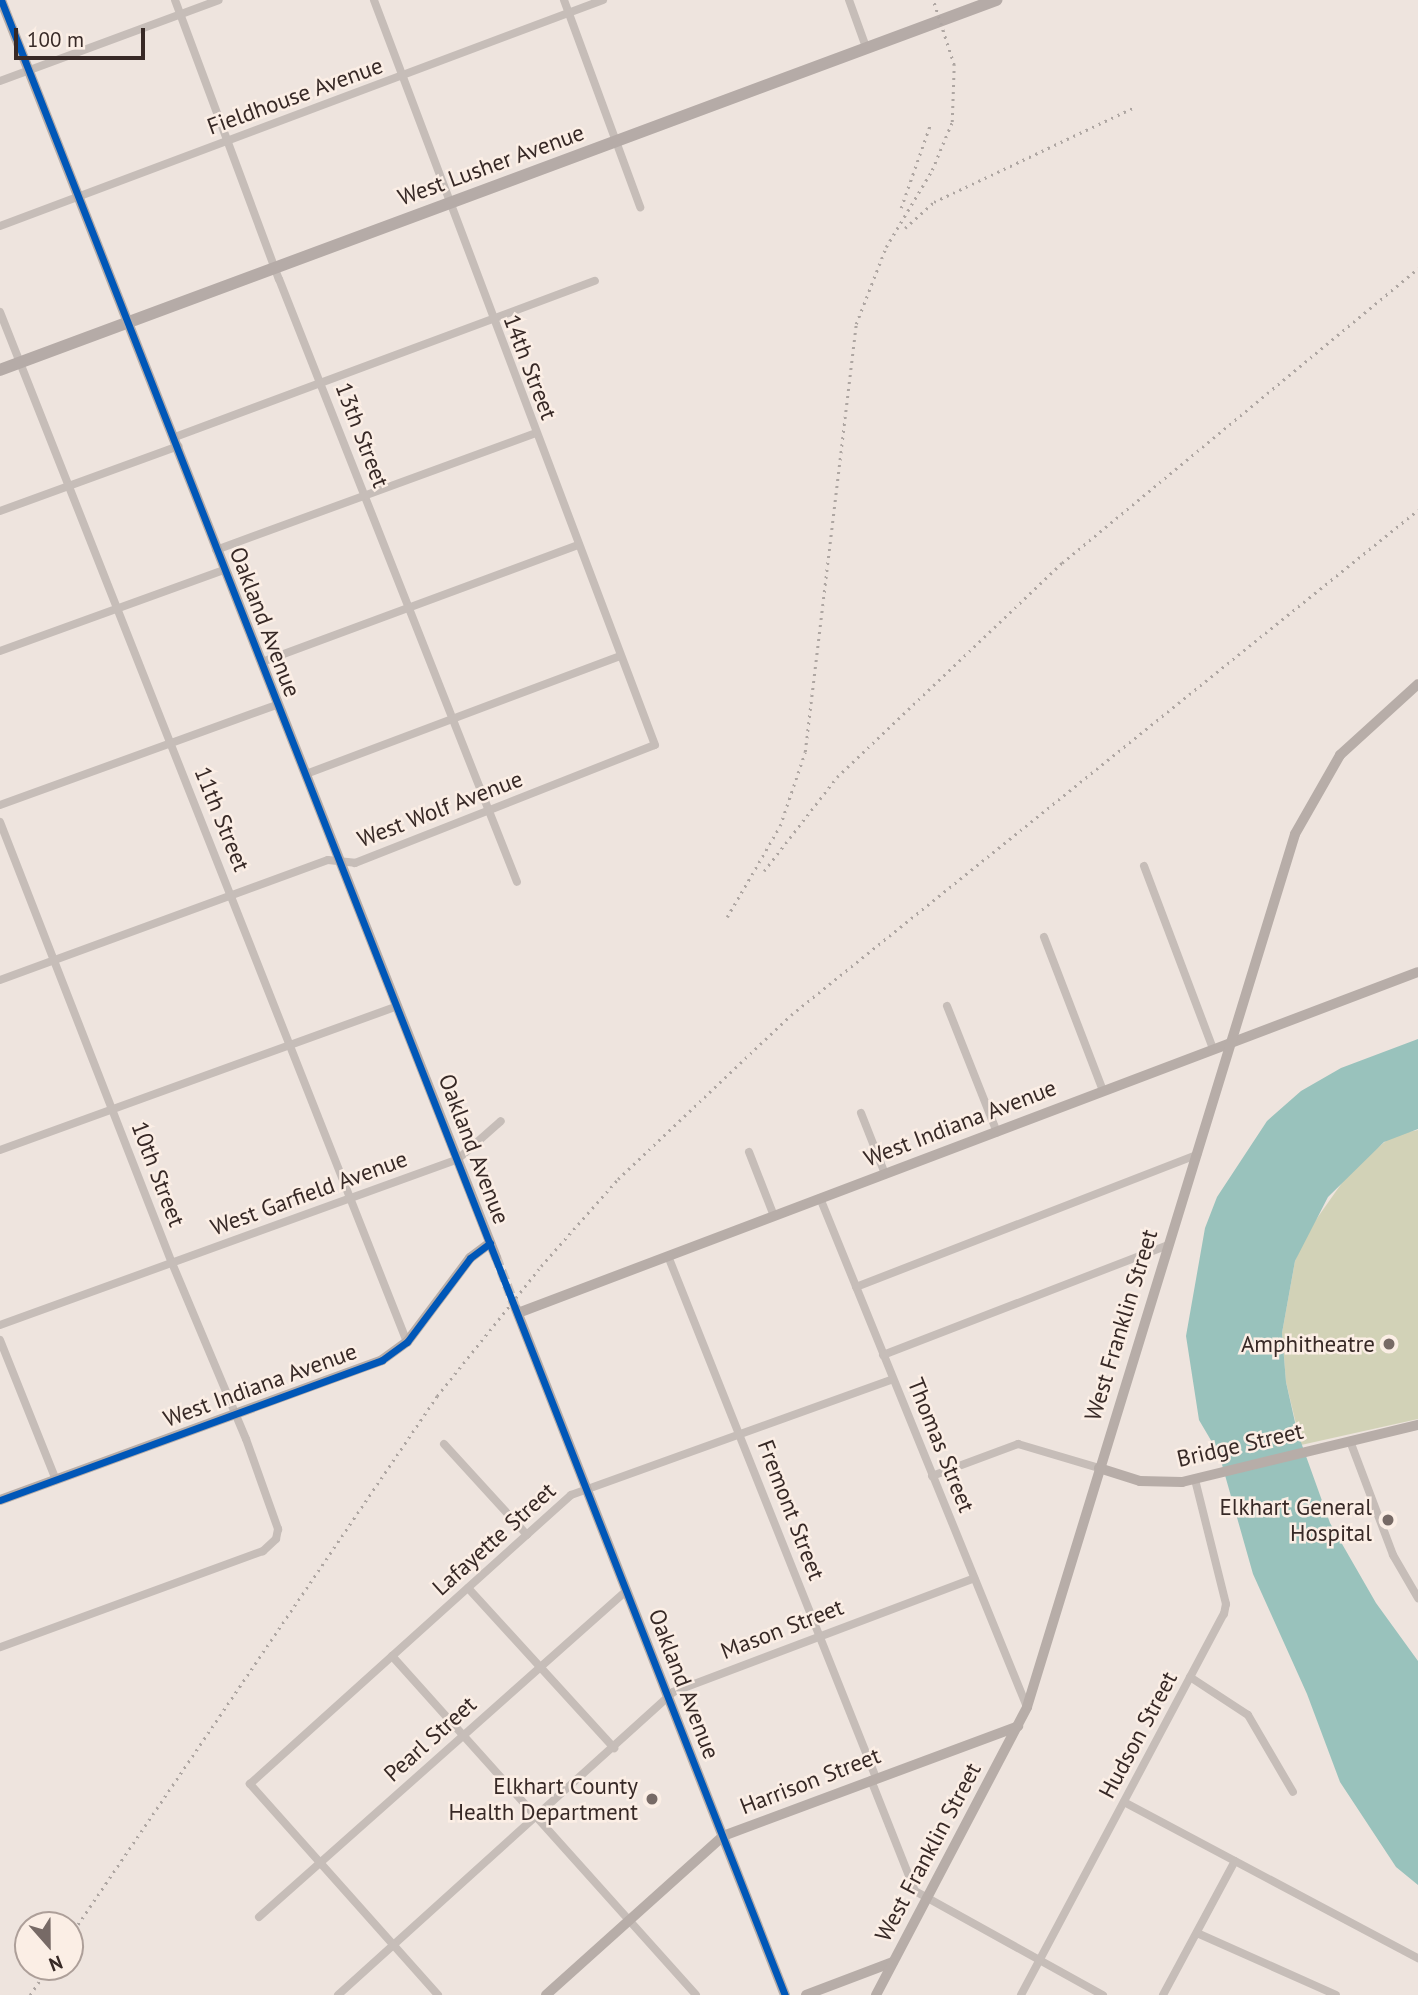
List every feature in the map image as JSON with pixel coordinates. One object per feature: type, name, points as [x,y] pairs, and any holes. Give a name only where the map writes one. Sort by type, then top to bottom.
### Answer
[{"type":"main road","name":"West Lusher Avenue","points":[[0,370],[996,0]]},
{"type":"street","name":"Oakland Avenue","points":[[1,0],[496,1257]]},
{"type":"street","name":"13th Street","points":[[175,0],[276,268],[517,882]]},
{"type":"street","points":[[0,81],[219,0]]},
{"type":"street","name":"14th Street","points":[[374,0],[447,204],[655,746]]},
{"type":"street","points":[[564,0],[640,207]]},
{"type":"street","name":"Fieldhouse Avenue","points":[[0,226],[603,0]]},
{"type":"street","points":[[849,0],[866,47]]},
{"type":"street","points":[[0,511],[68,486],[321,382],[595,281]]},
{"type":"street","name":"11th Street","points":[[0,312],[407,1342]]},
{"type":"street","points":[[216,550],[535,433]]},
{"type":"street","points":[[262,662],[578,545]]},
{"type":"street","points":[[0,651],[224,570]]},
{"type":"street","points":[[306,774],[455,721],[620,656]]},
{"type":"street","name":"West Franklin Street","points":[[876,1995],[1027,1707],[1284,866],[1308,806],[1357,735],[1418,684]]},
{"type":"street","points":[[0,805],[277,705]]},
{"type":"street","name":"West Wolf Avenue","points":[[0,980],[328,860],[355,863],[655,746]]},
{"type":"street","name":"10th Street","points":[[0,822],[172,1263],[273,1510],[276,1539],[263,1551],[0,1647]]},
{"type":"street","points":[[1144,866],[1213,1049]]},
{"type":"street","points":[[1044,937],[1103,1091]]},
{"type":"street","name":"West Indiana Avenue","points":[[517,1311],[1418,972]]},
{"type":"street","points":[[0,1150],[398,1006]]},
{"type":"street","points":[[947,1006],[997,1132]]},
{"type":"street","points":[[861,1113],[885,1174]]},
{"type":"street","name":"West Garfield Avenue","points":[[0,1325],[458,1159],[501,1121]]},
{"type":"street","points":[[749,1152],[774,1216]]},
{"type":"street","points":[[856,1287],[1197,1155]]},
{"type":"street","name":"Thomas Street","points":[[820,1198],[1027,1707]]},
{"type":"street","name":"West Indiana Avenue","points":[[0,1500],[372,1364],[407,1342],[470,1258],[490,1243]]},
{"type":"street","points":[[883,1355],[1168,1245]]},
{"type":"street","name":"Fremont Street","points":[[668,1256],[742,1436],[915,1891],[925,1900]]},
{"type":"street","name":"Oakland Avenue","points":[[517,1311],[785,1995]]},
{"type":"street","points":[[0,1340],[55,1480]]},
{"type":"street","name":"Lafayette Street","points":[[321,1863],[250,1784],[571,1495],[742,1436],[893,1379]]},
{"type":"street","name":"Bridge Street","points":[[1099,1468],[1153,1483],[1201,1478],[1418,1425]]},
{"type":"street","points":[[1350,1441],[1393,1555],[1418,1598]]},
{"type":"street","points":[[444,1444],[527,1535]]},
{"type":"street","points":[[932,1476],[1018,1444],[1099,1468]]},
{"type":"street","name":"Hudson Street","points":[[1021,1995],[1191,1677],[1226,1604],[1201,1478]]},
{"type":"street","name":"Mason Street","points":[[338,1995],[679,1688],[974,1578]]},
{"type":"street","points":[[468,1588],[614,1748]]},
{"type":"street","name":"Pearl Street","points":[[259,1917],[627,1590]]},
{"type":"street","points":[[392,1656],[696,1995]]},
{"type":"street","points":[[1191,1677],[1248,1715],[1293,1793]]},
{"type":"street","name":"Harrison Street","points":[[546,1995],[723,1836],[1018,1726]]},
{"type":"street","points":[[1124,1802],[1418,1958]]},
{"type":"street","points":[[1163,1995],[1235,1861]]},
{"type":"street","points":[[321,1863],[438,1995]]},
{"type":"street","points":[[925,1900],[1103,1995]]},
{"type":"street","points":[[1197,1933],[1336,1995]]},
{"type":"street","points":[[806,1995],[893,1962]]},
{"type":"green space","points":[[1418,1130],[1418,1419],[1301,1445],[1286,1382],[1282,1333],[1295,1261],[1308,1231],[1351,1170],[1393,1135]]},
{"type":"water","points":[[1418,1039],[1418,1129],[1384,1142],[1328,1197],[1295,1261],[1282,1333],[1286,1382],[1297,1431],[1330,1523],[1376,1603],[1418,1661],[1418,1885],[1396,1867],[1340,1782],[1307,1694],[1253,1574],[1219,1454],[1199,1420],[1186,1336],[1205,1228],[1217,1197],[1267,1121],[1301,1091],[1341,1068]]},
{"type":"tunnel","points":[[496,1257],[516,1309]]},
{"type":"railway","points":[[727,917],[780,826],[805,752],[856,324],[886,247],[932,170],[952,122],[954,65],[933,0]]},
{"type":"railway","points":[[905,228],[934,202],[1133,108]]},
{"type":"railway","points":[[901,208],[930,125]]},
{"type":"railway","points":[[764,871],[837,777],[1062,563],[1418,269]]},
{"type":"railway","points":[[84,1915],[437,1396],[541,1266],[618,1179],[791,1015],[1418,510]]},
{"type":"railway","points":[[30,1995],[40,1981]]},
{"type":"cycle path","points":[[1,0],[785,1995]]},
{"type":"cycle path","points":[[0,1500],[382,1360],[407,1342],[470,1258],[490,1243]]},
{"type":"place","name":"Amphitheatre","points":[[1389,1344]]},
{"type":"place","name":"Elkhart General Hospital","points":[[1388,1520]]},
{"type":"place","name":"Elkhart County Health Department","points":[[652,1799]]}]
